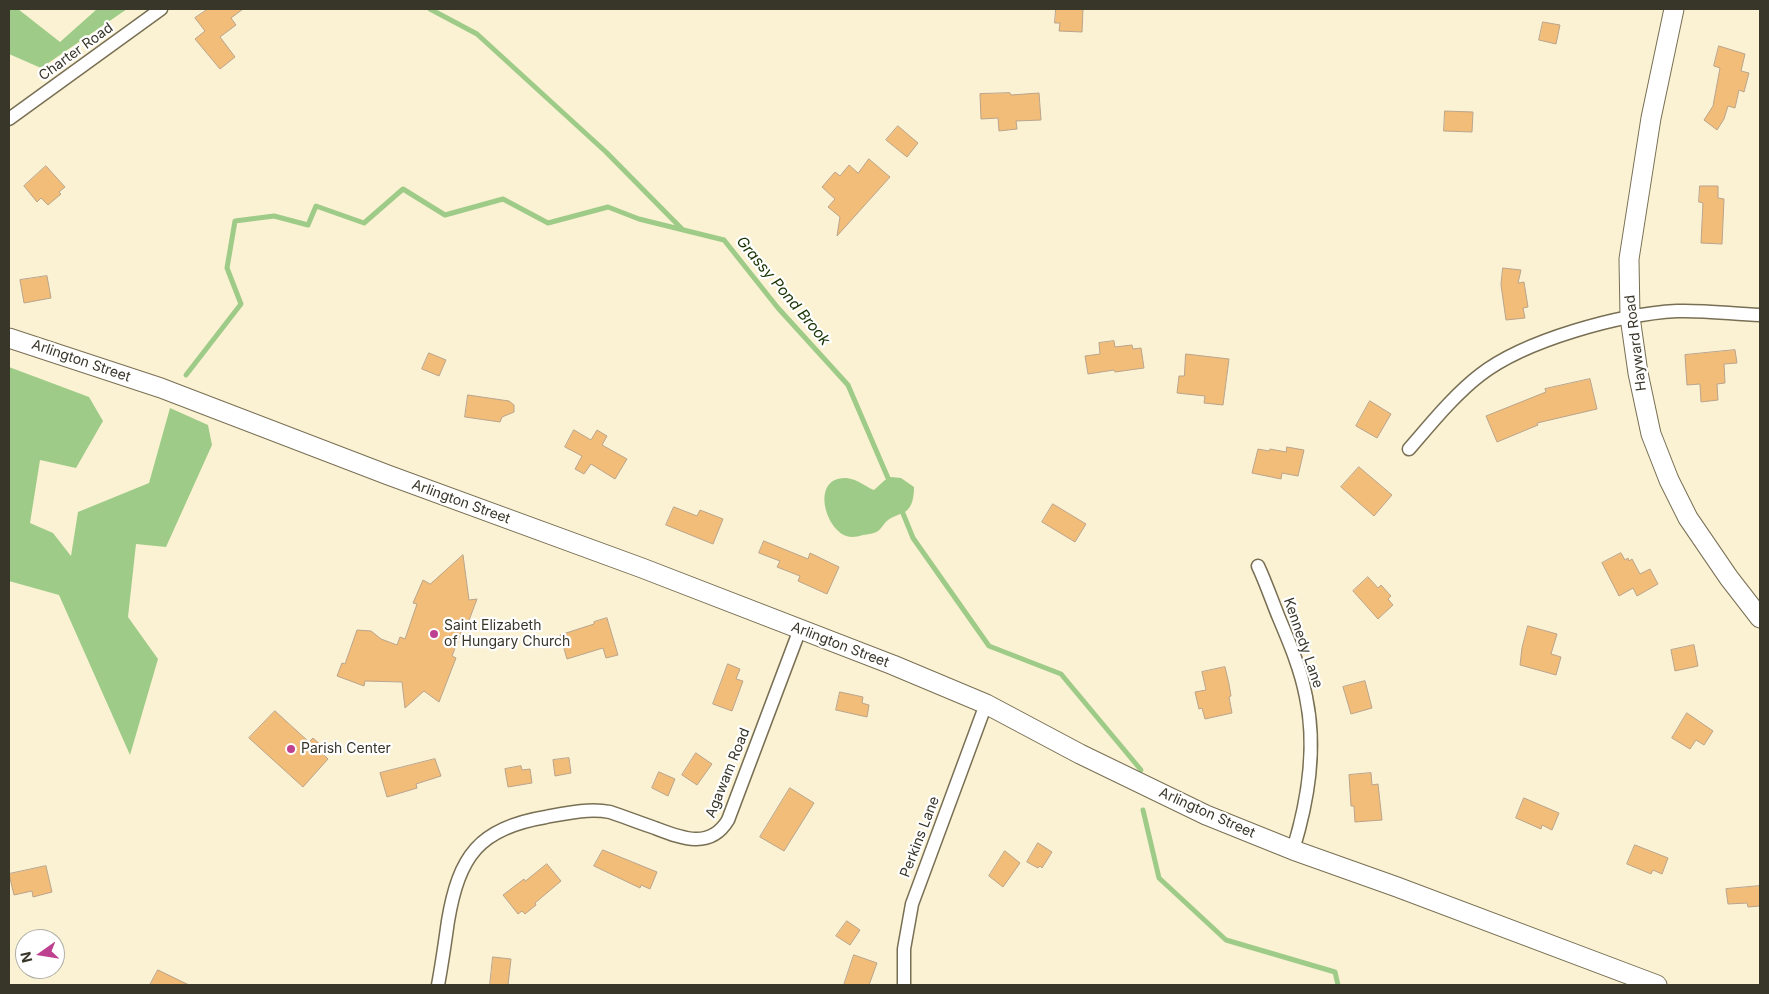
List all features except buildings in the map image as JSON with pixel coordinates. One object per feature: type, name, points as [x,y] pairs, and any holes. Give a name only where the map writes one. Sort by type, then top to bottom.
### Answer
[{"type":"street","name":"Charter Road","points":[[9,119],[161,9]]},
{"type":"street","name":"Hayward Road","points":[[1674,9],[1651,118],[1629,259],[1630,317],[1638,373],[1651,434],[1669,480],[1688,518],[1729,578],[1760,618]]},
{"type":"street","points":[[1409,449],[1437,417],[1480,376],[1513,355],[1553,338],[1614,320],[1674,312],[1691,311],[1760,315]]},
{"type":"street","name":"Arlington Street","points":[[9,338],[161,388],[388,475],[611,556],[800,629],[986,704],[1080,754],[1188,806],[1293,850],[1397,887],[1656,985]]},
{"type":"street","name":"Kennedy Lane","points":[[1258,566],[1295,656],[1306,697],[1309,717],[1311,759],[1308,788],[1304,815],[1293,850]]},
{"type":"street","name":"Agawam Road","points":[[438,985],[452,898],[461,870],[476,848],[495,833],[530,820],[588,810],[610,812],[685,839],[703,838],[718,833],[728,820],[800,629]]},
{"type":"street","name":"Perkins Lane","points":[[904,985],[904,949],[912,904],[986,704]]},
{"type":"shaded area","points":[[9,9],[18,9],[60,42],[97,9],[127,9],[41,68],[9,54]]},
{"type":"shaded area","points":[[9,367],[89,397],[103,421],[76,468],[40,460],[30,523],[53,533],[71,556],[78,512],[149,483],[170,408],[208,425],[212,445],[166,547],[136,544],[128,617],[158,659],[130,755],[59,595],[9,581]]},
{"type":"shaded area","points":[[891,477],[901,478],[914,487],[914,494],[908,510],[888,520],[879,530],[873,533],[852,537],[843,534],[835,528],[825,507],[827,487],[834,480],[850,479],[874,490]]},
{"type":"waterway","points":[[430,9],[477,34],[606,152],[682,229]]},
{"type":"waterway","name":"Grassy Pond Brook","points":[[186,375],[241,304],[227,268],[235,221],[274,216],[308,225],[316,206],[364,223],[403,189],[445,215],[503,199],[548,223],[608,207],[639,219],[724,240],[778,308],[848,385],[891,485]]},
{"type":"waterway","name":"Grassy Pond Brook","points":[[900,506],[913,538],[989,646],[1061,674],[1141,770]]},
{"type":"waterway","name":"Grassy Pond Brook","points":[[1143,810],[1159,878],[1226,940],[1335,972],[1338,985]]},
{"type":"place","name":"Saint Elizabeth of Hungary Church","points":[[434,634]]},
{"type":"place","name":"Parish Center","points":[[291,749]]}]
